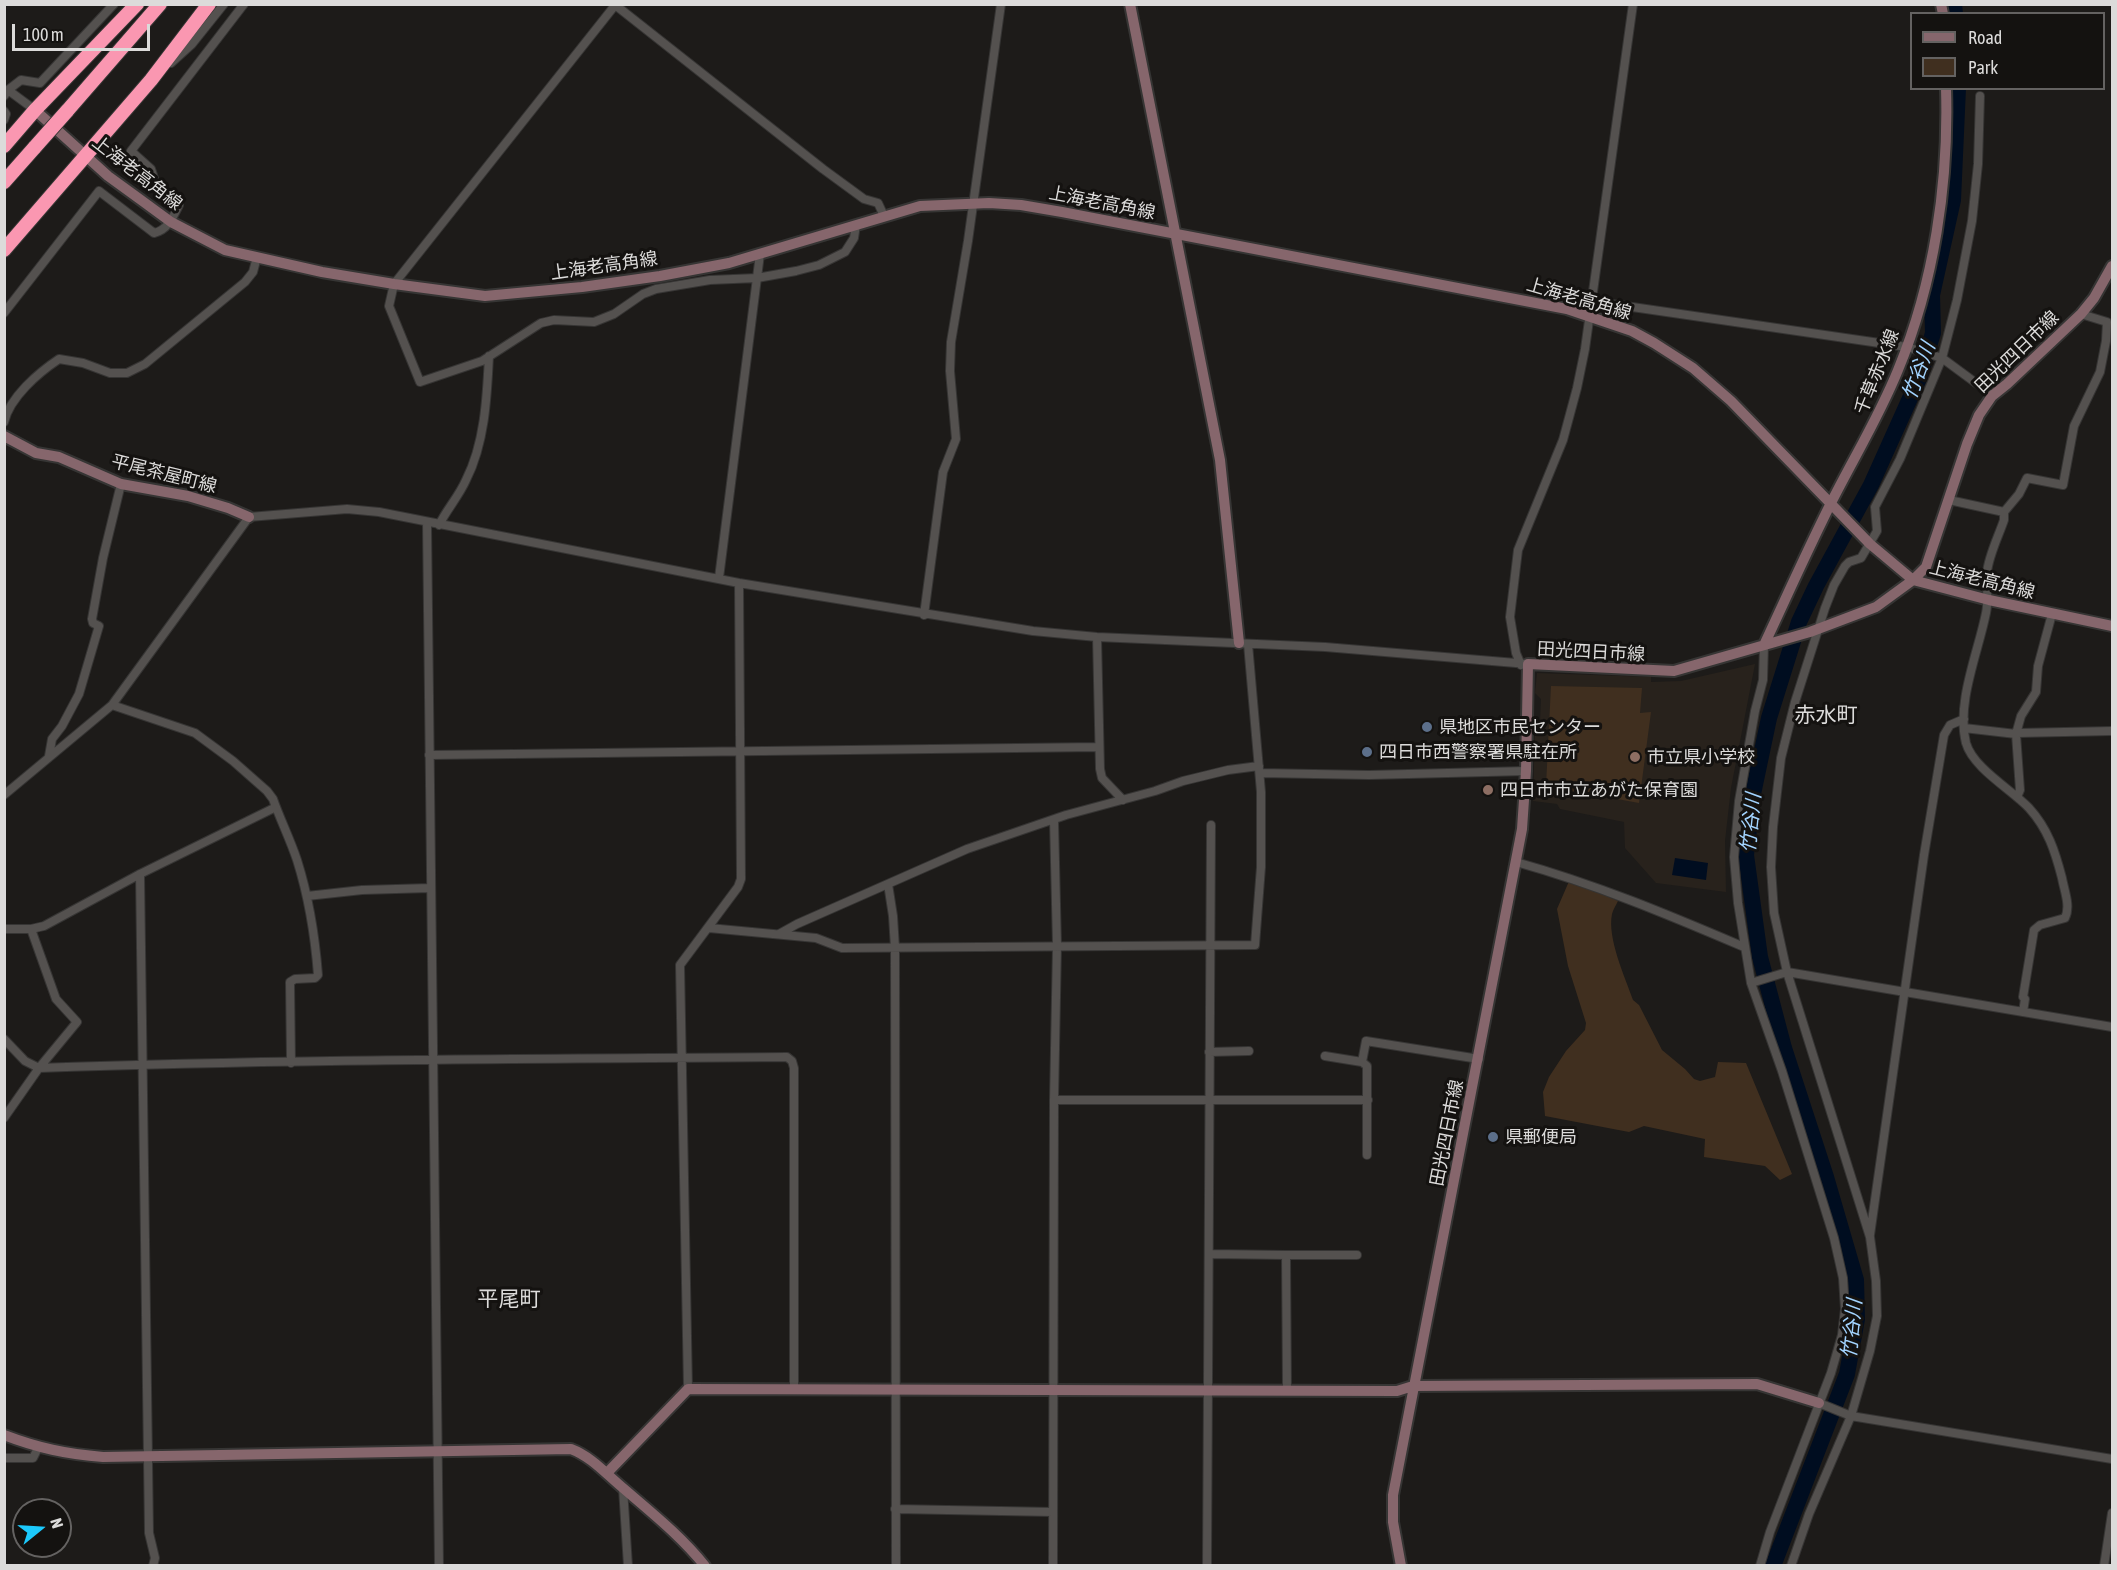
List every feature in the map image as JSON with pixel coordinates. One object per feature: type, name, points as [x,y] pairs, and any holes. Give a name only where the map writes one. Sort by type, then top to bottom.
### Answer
[{"type":"highway","points":[[4,146],[35,110],[136,4]]},
{"type":"highway","points":[[4,182],[160,4]]},
{"type":"highway","points":[[4,250],[151,80],[209,4]]},
{"type":"main road","points":[[1130,4],[1220,460],[1243,643]]},
{"type":"main road","name":"千草赤水線","points":[[1768,644],[1910,348],[1936,230],[1947,140],[1946,90]]},
{"type":"main road","name":"上海老高角線","points":[[35,110],[108,176],[171,222],[225,250],[322,272],[394,284],[485,296],[582,287],[660,276],[760,254],[920,206],[973,202],[1021,205],[1531,301],[1589,315],[1639,335],[1693,368],[1731,401],[1869,543],[1913,580],[1989,600],[2112,626]]},
{"type":"main road","name":"田光四日市線","points":[[1401,1566],[1393,1522],[1393,1495],[1522,829],[1526,771],[1524,664],[1674,671],[1814,630],[1876,607],[1913,580],[1926,567],[1979,415],[1992,396],[2081,314],[2094,298],[2112,266]]},
{"type":"main road","name":"平尾茶屋町線","points":[[4,436],[36,453],[58,457],[121,484],[188,496],[249,517]]},
{"type":"main road","points":[[607,1473],[688,1389],[1397,1391],[1413,1386],[1757,1384],[1821,1404]]},
{"type":"main road","points":[[4,1435],[38,1448],[82,1455],[148,1456],[571,1449],[591,1459],[667,1524],[687,1543],[705,1566]]},
{"type":"street","points":[[35,110],[6,93],[21,80],[40,83],[114,4]]},
{"type":"street","points":[[151,80],[192,44],[224,4]]},
{"type":"street","points":[[4,313],[99,191],[154,233],[161,232],[171,222],[179,205],[156,184],[151,169],[131,151],[244,4]]},
{"type":"street","points":[[924,615],[943,472],[956,439],[950,371],[951,342],[1001,4]]},
{"type":"street","points":[[1524,664],[1515,653],[1510,617],[1518,550],[1563,440],[1577,388],[1633,4]]},
{"type":"street","points":[[856,225],[854,238],[845,252],[831,260],[796,271],[757,278],[710,280],[656,289],[643,294],[614,314],[594,322],[554,320],[541,323],[482,361],[420,382],[389,306],[394,284],[615,5],[823,169],[864,199],[878,203],[884,216]]},
{"type":"street","points":[[1791,1566],[1848,1415],[1870,1351],[1877,1316],[1876,1281],[1870,1237],[1787,972],[1774,913],[1771,867],[1781,758],[1814,630],[1845,566],[1861,558],[1877,531],[1875,507],[1900,459],[1942,358],[1957,300],[1972,221],[1978,164],[1980,96]]},
{"type":"street","points":[[4,111],[4,120]]},
{"type":"street","points":[[719,578],[760,254]]},
{"type":"street","points":[[4,422],[7,410],[19,394],[47,367],[59,359],[83,363],[110,373],[128,373],[145,364],[244,282],[253,272],[257,257]]},
{"type":"street","points":[[1591,301],[1910,348],[1942,358],[1992,396]]},
{"type":"street","points":[[2023,1012],[2034,930],[2040,925],[2065,918],[2068,913],[2067,898],[2049,836],[2040,821],[2018,797],[1973,757],[1966,744],[1964,719],[1976,651],[1989,600],[1987,571],[2004,520],[2004,512],[2019,494],[2026,478],[2063,485],[2074,426],[2100,372],[2107,322],[2081,314]]},
{"type":"street","points":[[440,525],[444,514],[466,481],[478,447],[487,394],[489,356]]},
{"type":"street","points":[[50,756],[52,739],[62,726],[79,694],[99,627],[93,623],[93,619],[103,558],[121,484]]},
{"type":"street","points":[[1949,500],[2004,512]]},
{"type":"street","points":[[4,795],[111,705],[249,517],[347,509],[379,512],[739,583],[1033,631],[1097,637],[1325,647],[1524,664]]},
{"type":"street","points":[[427,523],[439,1566]]},
{"type":"street","points":[[688,1389],[680,965],[709,928],[738,887],[741,879],[739,583]]},
{"type":"street","points":[[2018,797],[2020,790],[2016,734],[2021,716],[2036,692],[2038,666],[2052,614]]},
{"type":"street","points":[[1097,637],[1099,747],[1102,778],[1123,800]]},
{"type":"street","points":[[709,928],[816,938],[842,948],[1255,945],[1262,867],[1259,769],[1243,643]]},
{"type":"street","points":[[1760,1566],[1770,1532],[1821,1404],[1842,1335],[1845,1309],[1843,1278],[1834,1238],[1753,983],[1744,947],[1734,857],[1739,801],[1768,644]]},
{"type":"street","points":[[111,705],[195,733],[234,761],[267,791],[276,807],[296,858],[307,896],[318,975],[315,978],[295,979],[290,982],[291,1063]]},
{"type":"street","points":[[1870,1237],[1904,993],[1944,735],[1950,724],[1964,719]]},
{"type":"street","points":[[1964,728],[2016,734],[2112,731]]},
{"type":"street","points":[[429,755],[1099,747]]},
{"type":"street","points":[[778,935],[967,849],[1054,820],[1183,781],[1228,770],[1259,769],[1369,775],[1526,771]]},
{"type":"street","points":[[4,928],[44,927],[140,874],[276,807]]},
{"type":"street","points":[[1053,1566],[1054,1100],[1057,946],[1054,820]]},
{"type":"street","points":[[1207,1566],[1211,825]]},
{"type":"street","points":[[1516,862],[1566,876],[1648,906],[1744,947]]},
{"type":"street","points":[[140,874],[149,1533],[155,1558],[153,1566]]},
{"type":"street","points":[[888,884],[895,948],[896,1566]]},
{"type":"street","points":[[307,896],[362,890],[430,888]]},
{"type":"street","points":[[4,1118],[39,1068],[77,1022],[56,999],[32,929]]},
{"type":"street","points":[[1753,983],[1787,972],[2112,1027]]},
{"type":"street","points":[[4,1039],[25,1061],[39,1068],[787,1056],[792,1061],[794,1389]]},
{"type":"street","points":[[1362,1062],[1366,1041],[1479,1059]]},
{"type":"street","points":[[1209,1052],[1249,1052]]},
{"type":"street","points":[[1325,1056],[1362,1062],[1367,1066],[1367,1155]]},
{"type":"street","points":[[1054,1100],[1368,1100]]},
{"type":"street","points":[[1209,1254],[1357,1255]]},
{"type":"street","points":[[1287,1255],[1287,1391]]},
{"type":"street","points":[[1821,1404],[1848,1415],[2112,1459]]},
{"type":"street","points":[[4,1458],[33,1458],[38,1448]]},
{"type":"street","points":[[623,1488],[628,1566]]},
{"type":"street","points":[[895,1509],[1053,1512]]},
{"type":"street","points":[[2104,1566],[2112,1513]]},
{"type":"shaded area","name":"市立県小学校","points":[[1755,664],[1731,788],[1725,841],[1726,892],[1656,883],[1625,848],[1624,822],[1560,809],[1557,804],[1533,801],[1535,726],[1540,722],[1541,699],[1535,693],[1537,673],[1651,677],[1651,682],[1681,681]]},
{"type":"green space","points":[[1551,686],[1642,688],[1640,713],[1651,712],[1639,803],[1546,786]]},
{"type":"green space","points":[[1570,879],[1618,901],[1612,912],[1611,924],[1618,957],[1633,1000],[1639,1005],[1662,1050],[1694,1079],[1700,1081],[1715,1077],[1718,1062],[1746,1063],[1792,1174],[1780,1180],[1765,1166],[1704,1157],[1705,1139],[1644,1126],[1629,1132],[1545,1116],[1543,1092],[1549,1077],[1566,1051],[1585,1030],[1586,1023],[1568,966],[1557,909]]},
{"type":"water","points":[[1675,858],[1708,863],[1706,880],[1672,875]]},
{"type":"waterway","name":"竹谷川","points":[[1954,4],[1955,12]]},
{"type":"waterway","name":"竹谷川","points":[[1773,1566],[1847,1374],[1857,1319],[1856,1280],[1826,1177],[1784,1048],[1760,957],[1746,855],[1753,794],[1769,718],[1799,622],[1871,485],[1920,376],[1933,333],[1932,295],[1953,200],[1958,90]]},
{"type":"place","name":"県地区市民センター","points":[[1427,727]]},
{"type":"place","name":"四日市西警察署県駐在所","points":[[1367,752]]},
{"type":"place","name":"市立県小学校","points":[[1635,757]]},
{"type":"place","name":"四日市市立あがた保育園","points":[[1488,790]]},
{"type":"place","name":"県郵便局","points":[[1493,1137]]},
{"type":"district","name":"赤水町","points":[[1826,715]]},
{"type":"district","name":"平尾町","points":[[509,1299]]}]
